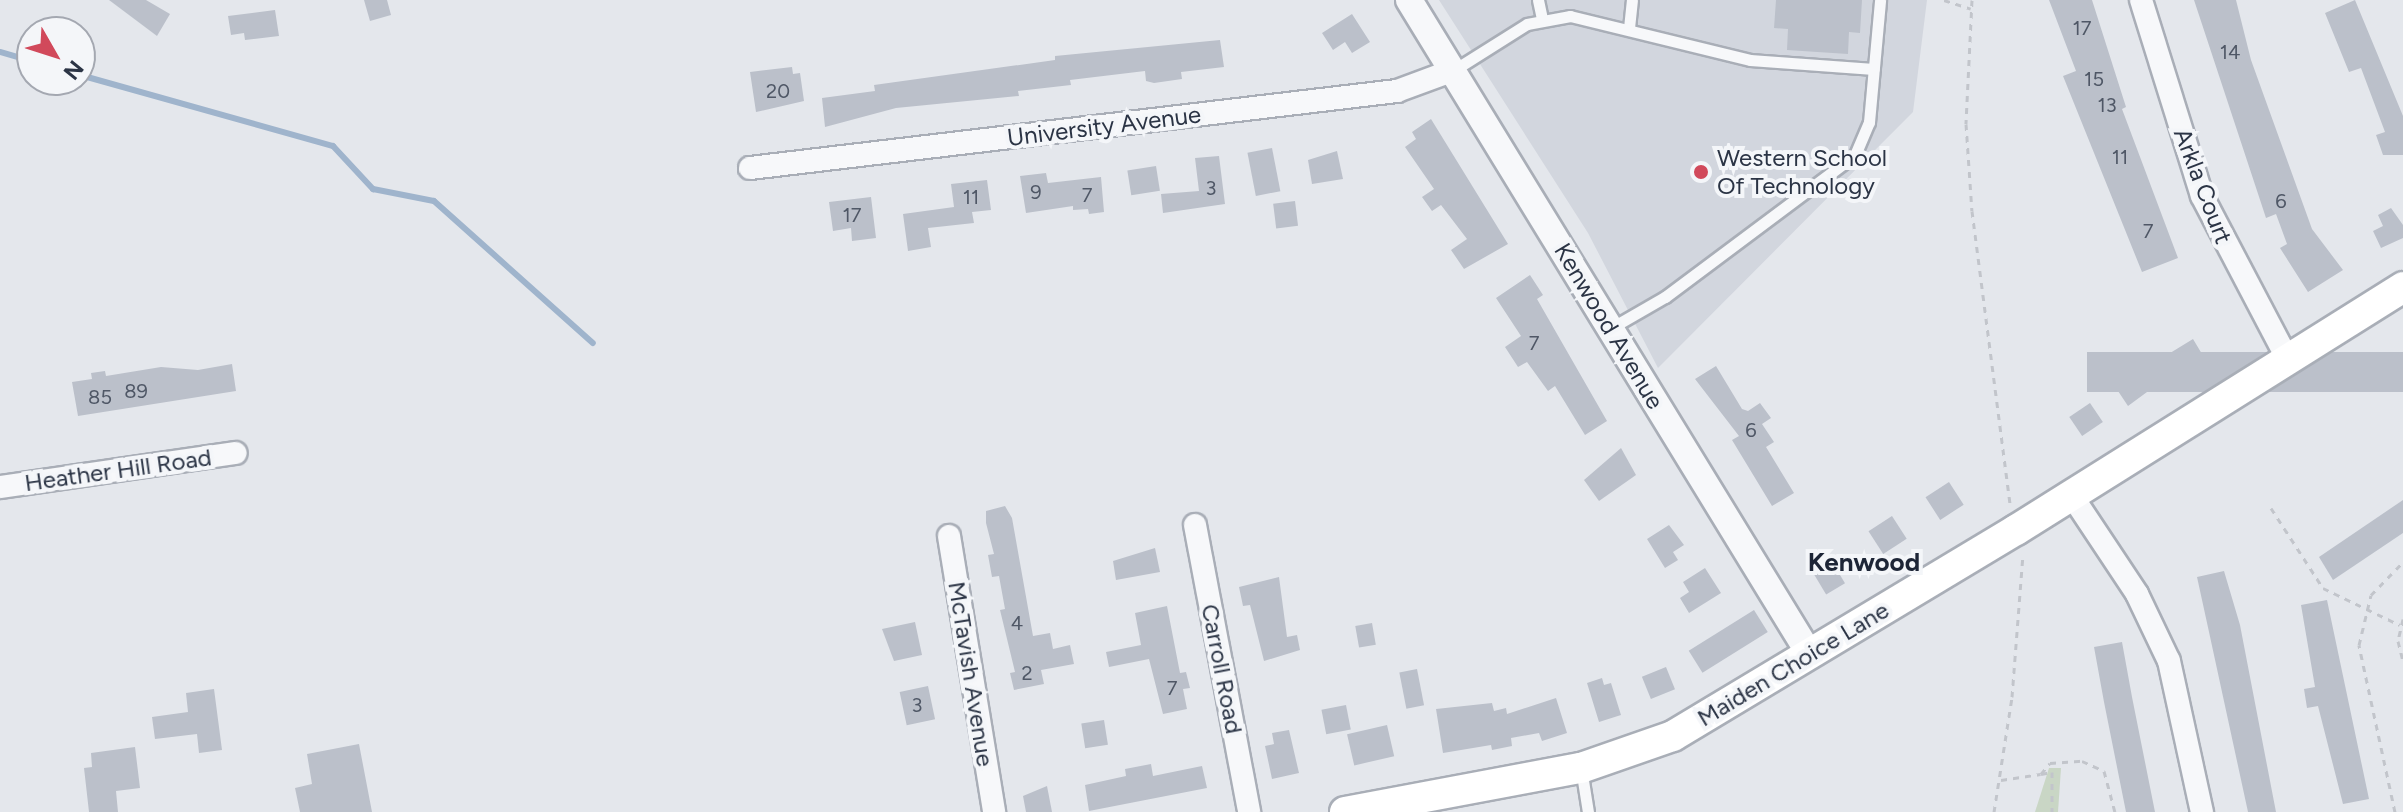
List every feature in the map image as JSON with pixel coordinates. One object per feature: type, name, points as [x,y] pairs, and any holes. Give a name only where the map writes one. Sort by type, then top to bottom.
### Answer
[{"type":"main road","name":"Maiden Choice Lane","points":[[1345,812],[1581,768],[1673,736],[2072,496],[2289,362],[2403,287]]},
{"type":"street","name":"Kenwood Avenue","points":[[1409,0],[1809,653]]},
{"type":"street","name":"Arkla Court","points":[[2141,0],[2202,196],[2289,362]]},
{"type":"street","name":"University Avenue","points":[[750,168],[1397,91],[1454,70]]},
{"type":"street","name":"Heather Hill Road","points":[[0,487],[236,453]]},
{"type":"street","points":[[2072,496],[2137,594],[2169,661],[2202,812]]},
{"type":"street","name":"Carroll Road","points":[[1195,525],[1249,812]]},
{"type":"street","name":"McTavish Avenue","points":[[949,536],[994,812]]},
{"type":"lane","points":[[1538,0],[1542,19]]},
{"type":"lane","points":[[1629,28],[1632,0]]},
{"type":"lane","points":[[1610,328],[1665,297],[1843,168],[1864,139],[1880,0]]},
{"type":"lane","points":[[1454,70],[1512,31],[1542,19],[1570,16],[1750,60],[1874,69]]},
{"type":"lane","points":[[1581,768],[1588,812]]},
{"type":"path","points":[[1944,0],[1971,9]]},
{"type":"path","points":[[1972,0],[1966,124],[1972,211],[1995,359],[2011,511]]},
{"type":"path","points":[[2271,508],[2316,580],[2365,609],[2400,625]]},
{"type":"path","points":[[1994,812],[2001,780],[2019,637],[2023,543]]},
{"type":"path","points":[[2395,812],[2359,645],[2365,609],[2380,581],[2403,562]]},
{"type":"path","points":[[2403,619],[2400,625],[2403,661]]},
{"type":"path","points":[[2041,774],[2050,763],[2098,766],[2115,812]]},
{"type":"path","points":[[2001,780],[2052,772],[2052,812]]},
{"type":"shaded area","name":"Western School Of Technology","points":[[1439,0],[1927,0],[1913,112],[1658,368],[1588,233]]},
{"type":"green space","points":[[2049,768],[2061,768],[2058,812],[2035,812]]},
{"type":"building","points":[[109,0],[146,0],[170,14],[157,36]]},
{"type":"building","points":[[364,0],[387,0],[391,15],[370,21]]},
{"type":"building","points":[[1776,0],[1862,0],[1860,33],[1849,32],[1848,54],[1787,50],[1788,29],[1774,28]]},
{"type":"building","points":[[2049,0],[2092,0],[2126,107],[2122,109],[2178,258],[2142,272],[2063,76],[2076,71]]},
{"type":"building","points":[[2194,0],[2236,0],[2251,60],[2312,229],[2343,270],[2308,292],[2280,248],[2287,244],[2276,214],[2266,218]]},
{"type":"building","points":[[2355,0],[2403,116],[2403,155],[2383,155],[2376,135],[2385,132],[2361,68],[2349,72],[2325,13]]},
{"type":"building","points":[[275,10],[279,36],[245,40],[244,33],[231,35],[228,16]]},
{"type":"building","points":[[1352,14],[1370,42],[1352,53],[1345,42],[1333,50],[1322,33]]},
{"type":"building","points":[[1220,40],[1224,67],[1181,72],[1182,79],[1154,83],[1146,81],[1145,71],[1070,80],[1071,85],[1018,91],[1019,96],[896,108],[825,127],[822,98],[875,91],[874,85],[1055,60],[1055,56]]},
{"type":"building","points":[[792,67],[793,74],[800,73],[804,101],[756,112],[750,72]]},
{"type":"building","points":[[1431,119],[1508,244],[1464,269],[1451,250],[1467,239],[1441,205],[1432,211],[1422,197],[1434,189],[1405,147],[1416,139],[1412,132]]},
{"type":"building","points":[[1272,148],[1280,191],[1256,196],[1247,153]]},
{"type":"building","points":[[1337,151],[1343,179],[1312,184],[1308,160]]},
{"type":"building","points":[[1219,156],[1225,204],[1163,213],[1161,194],[1199,191],[1195,158]]},
{"type":"building","points":[[1156,166],[1160,191],[1131,195],[1127,171]]},
{"type":"building","points":[[1046,173],[1048,183],[1101,177],[1104,212],[1089,214],[1088,209],[1073,210],[1073,206],[1026,213],[1020,176]]},
{"type":"building","points":[[987,180],[991,210],[972,212],[974,223],[928,228],[931,247],[908,251],[903,214],[954,207],[951,184]]},
{"type":"building","points":[[871,197],[876,238],[852,241],[851,228],[833,231],[829,202]]},
{"type":"building","points":[[1295,201],[1298,226],[1276,228],[1273,204]]},
{"type":"building","points":[[2391,208],[2403,225],[2403,238],[2381,248],[2373,231],[2383,226],[2378,215]]},
{"type":"building","points":[[1530,275],[1543,295],[1537,299],[1607,421],[1585,435],[1555,386],[1548,391],[1527,362],[1518,367],[1505,347],[1521,336],[1496,298]]},
{"type":"building","points":[[2193,339],[2205,359],[2184,372],[2181,367],[2128,406],[2114,385],[2127,377],[2121,369],[2137,358],[2144,369]]},
{"type":"building","points":[[2087,352],[2403,352],[2403,392],[2087,392]]},
{"type":"building","points":[[232,364],[236,391],[78,416],[72,382],[92,379],[91,373],[105,371],[106,376],[161,367],[198,370]]},
{"type":"building","points":[[1716,366],[1742,409],[1748,411],[1760,403],[1771,418],[1762,424],[1774,442],[1766,447],[1794,493],[1772,506],[1732,440],[1739,436],[1695,379]]},
{"type":"building","points":[[2090,403],[2103,422],[2082,436],[2069,417]]},
{"type":"building","points":[[1621,448],[1636,475],[1599,501],[1584,480]]},
{"type":"building","points":[[1949,482],[1964,505],[1940,520],[1926,497]]},
{"type":"building","points":[[2403,500],[2403,533],[2333,580],[2319,557]]},
{"type":"building","points":[[1005,506],[1012,518],[1033,636],[1050,633],[1053,649],[1070,645],[1074,664],[1041,670],[1044,684],[1014,690],[1010,673],[1015,672],[1000,610],[1005,609],[999,576],[992,577],[988,555],[994,554],[986,523],[986,511]]},
{"type":"building","points":[[1892,516],[1907,539],[1883,554],[1869,531]]},
{"type":"building","points":[[1669,525],[1684,545],[1673,552],[1678,560],[1665,568],[1647,539]]},
{"type":"building","points":[[1155,548],[1160,572],[1116,580],[1113,561]]},
{"type":"building","points":[[1828,555],[1845,583],[1826,595],[1809,566]]},
{"type":"building","points":[[1705,568],[1721,593],[1689,613],[1680,598],[1689,592],[1683,582]]},
{"type":"building","points":[[2224,571],[2240,625],[2276,812],[2248,812],[2197,577]]},
{"type":"building","points":[[1279,577],[1287,637],[1297,635],[1300,650],[1264,661],[1250,605],[1243,606],[1239,587]]},
{"type":"building","points":[[2327,600],[2369,799],[2343,804],[2318,706],[2307,708],[2304,689],[2315,687],[2301,605]]},
{"type":"building","points":[[1167,606],[1180,673],[1186,672],[1190,688],[1183,689],[1187,709],[1163,714],[1149,659],[1109,667],[1106,652],[1141,645],[1135,613]]},
{"type":"building","points":[[1754,610],[1768,632],[1702,673],[1689,651]]},
{"type":"building","points":[[915,622],[922,655],[894,661],[882,629]]},
{"type":"building","points":[[1372,623],[1376,645],[1359,648],[1355,626]]},
{"type":"building","points":[[2122,642],[2155,812],[2126,812],[2104,702],[2094,647]]},
{"type":"building","points":[[1666,667],[1675,689],[1651,699],[1642,677]]},
{"type":"building","points":[[1417,669],[1424,705],[1406,709],[1399,672]]},
{"type":"building","points":[[1602,678],[1604,685],[1611,683],[1621,715],[1599,722],[1587,683]]},
{"type":"building","points":[[928,686],[935,719],[907,725],[900,692]]},
{"type":"building","points":[[214,689],[222,750],[199,753],[197,734],[155,739],[152,717],[188,712],[186,693]]},
{"type":"building","points":[[1556,698],[1567,733],[1542,741],[1539,733],[1511,738],[1512,746],[1492,750],[1491,745],[1443,753],[1436,709],[1492,703],[1494,711],[1506,708],[1507,714]]},
{"type":"building","points":[[1346,705],[1351,730],[1326,734],[1321,710]]},
{"type":"building","points":[[1104,720],[1108,745],[1085,748],[1081,724]]},
{"type":"building","points":[[1387,725],[1394,756],[1354,765],[1347,734]]},
{"type":"building","points":[[1289,730],[1299,773],[1272,779],[1265,746],[1274,744],[1272,733]]},
{"type":"building","points":[[359,744],[372,812],[300,812],[295,788],[312,784],[307,754]]},
{"type":"building","points":[[135,747],[140,788],[116,791],[118,812],[89,812],[84,768],[92,767],[91,753]]},
{"type":"building","points":[[1151,764],[1153,776],[1202,766],[1207,788],[1089,811],[1085,785],[1126,776],[1125,769]]},
{"type":"building","points":[[1047,786],[1052,812],[1026,812],[1023,796]]},
{"type":"waterway","points":[[0,52],[16,56]]},
{"type":"waterway","points":[[96,79],[333,146],[373,189],[434,201],[593,343]]},
{"type":"place","name":"Western School Of Technology","points":[[1701,172]]},
{"type":"district","name":"Kenwood","points":[[1864,563]]}]
